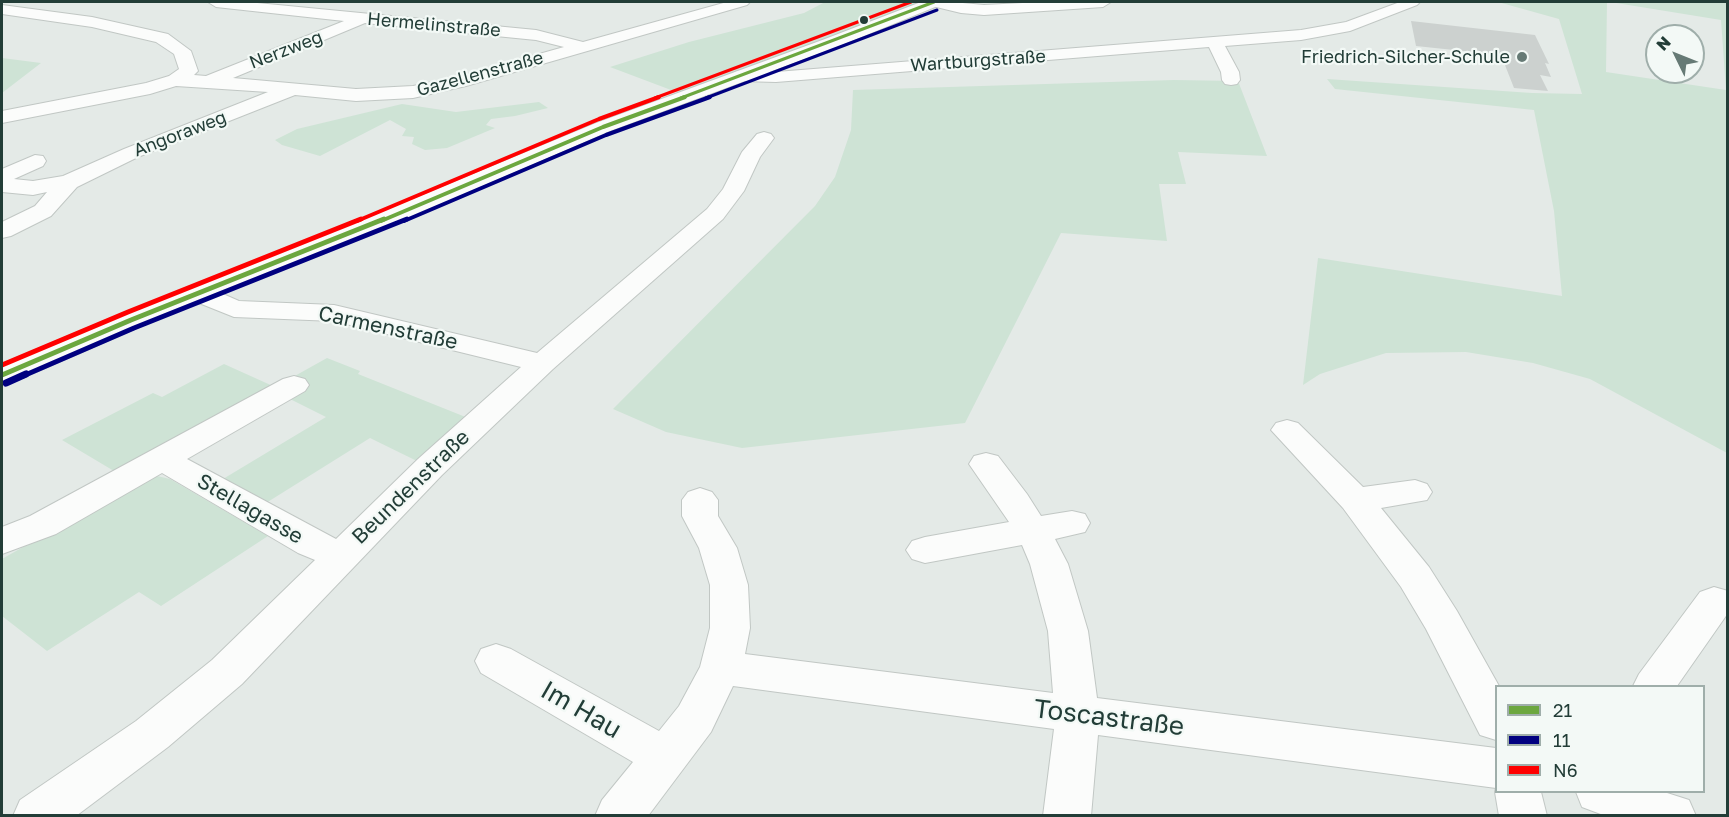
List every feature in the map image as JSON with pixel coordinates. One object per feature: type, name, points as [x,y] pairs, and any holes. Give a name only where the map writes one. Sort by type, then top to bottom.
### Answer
[{"type":"street","name":"Hermelinstraße","points":[[216,2],[536,35],[580,46]]},
{"type":"street","name":"Gazellenstraße","points":[[2,117],[150,88],[175,80],[356,95],[413,92],[460,82],[580,46],[742,2]]},
{"type":"street","points":[[2,375],[198,293],[388,218],[603,127],[831,43],[934,2],[984,10],[1103,2]]},
{"type":"street","name":"Wartburgstraße","points":[[741,76],[776,77],[1215,43],[1325,32],[1350,26],[1412,2]]},
{"type":"street","points":[[2,9],[92,22],[162,38],[178,46],[188,64],[187,74],[175,80]]},
{"type":"street","points":[[403,22],[430,9]]},
{"type":"street","name":"Nerzweg","points":[[207,81],[365,18]]},
{"type":"street","points":[[1215,43],[1230,72],[1231,80]]},
{"type":"street","name":"Angoraweg","points":[[2,185],[33,188],[69,182],[131,153],[292,89]]},
{"type":"street","name":"Beundenstraße","points":[[38,816],[194,701],[263,638],[430,467],[543,363],[715,214],[728,199],[750,157],[764,138]]},
{"type":"street","points":[[2,177],[34,161]]},
{"type":"street","name":"Angoraweg","points":[[2,231],[43,211],[69,182]]},
{"type":"street","name":"Carmenstraße","points":[[198,293],[234,309],[334,313],[543,363]]},
{"type":"street","name":"Stellagasse","points":[[2,541],[43,525],[294,385]]},
{"type":"street","points":[[1287,430],[1384,535],[1443,622],[1495,719]]},
{"type":"street","name":"Stellagasse","points":[[162,459],[311,544],[341,556]]},
{"type":"street","points":[[986,464],[1033,530],[1049,564],[1068,631],[1077,714],[1067,816]]},
{"type":"street","points":[[1354,501],[1415,492]]},
{"type":"street","points":[[619,816],[695,719],[722,668],[730,628],[729,585],[718,548],[700,516],[700,500]]},
{"type":"street","points":[[925,550],[1072,523]]},
{"type":"street","points":[[1655,685],[1714,602]]},
{"type":"street","name":"Im Hau","points":[[496,662],[666,758]]},
{"type":"street","name":"Toscastraße","points":[[722,668],[1495,768]]},
{"type":"street","points":[[1518,793],[1522,816]]},
{"type":"street","points":[[1602,793],[1672,816]]},
{"type":"green space","points":[[825,2],[934,2],[679,93],[610,67],[689,42],[804,13]]},
{"type":"green space","points":[[1498,2],[1607,2],[1606,72],[1645,78],[1645,84],[1686,84],[1726,90],[1721,20],[1610,2],[1727,2],[1727,453],[1590,379],[1533,363],[1466,352],[1386,353],[1320,374],[1303,385],[1318,258],[1562,296],[1554,211],[1534,110],[1335,89],[1327,79],[1532,93],[1582,94],[1559,19]]},
{"type":"green space","points":[[2,58],[41,63],[2,93]]},
{"type":"green space","points":[[1174,80],[1238,81],[1267,156],[1178,152],[1186,184],[1159,184],[1167,241],[1061,233],[965,423],[742,448],[666,432],[613,409],[815,206],[835,177],[851,130],[853,90]]},
{"type":"green space","points":[[539,102],[548,108],[491,119],[486,125],[495,128],[447,148],[425,150],[412,144],[414,137],[402,136],[406,129],[390,120],[320,156],[282,145],[275,140],[297,129],[402,104],[456,112]]},
{"type":"green space","points":[[327,358],[360,371],[358,374],[468,418],[419,462],[370,438],[266,503],[223,479],[326,417],[286,397],[119,474],[62,440],[153,393],[162,397],[224,364],[275,387]]},
{"type":"green space","points":[[157,476],[170,479],[268,536],[161,606],[139,592],[47,651],[2,616],[2,559],[139,481]]},
{"type":"building","name":"Friedrich-Silcher-Schule","points":[[1411,21],[1535,35],[1549,64],[1545,63],[1551,77],[1540,75],[1548,91],[1514,88],[1501,55],[1416,46]]},
{"type":"transit line","name":"N6","points":[[2,365],[128,312],[385,210],[599,119],[911,2]]},
{"type":"transit line","name":"21","points":[[2,375],[131,320],[388,218],[603,127],[831,43],[934,2]]},
{"type":"transit line","name":"11","points":[[6,383],[134,328],[392,226],[606,135],[834,51],[937,10]]},
{"type":"place","name":"Friedrich-Silcher-Schule","points":[[1522,57]]}]
